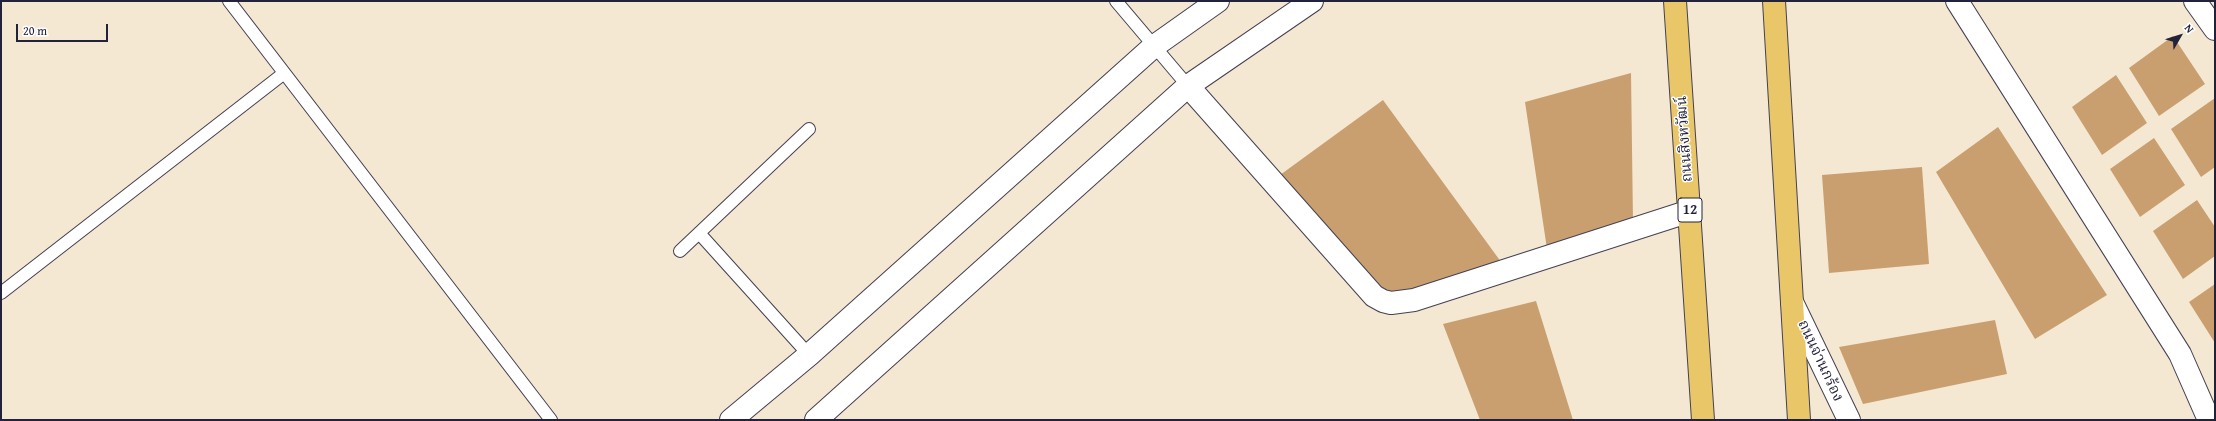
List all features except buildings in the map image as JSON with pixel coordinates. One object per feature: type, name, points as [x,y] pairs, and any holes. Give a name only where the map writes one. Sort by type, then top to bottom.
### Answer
[{"type":"main road","name":"ถนนสิงหวัฒน์","points":[[1675,1],[1703,420]]},
{"type":"main road","points":[[1774,1],[1799,420]]},
{"type":"street","points":[[730,420],[809,355],[1154,46],[1218,1]]},
{"type":"street","points":[[816,420],[1188,86],[1312,1]]},
{"type":"street","points":[[1957,1],[2180,354],[2209,420]]},
{"type":"street","points":[[2195,1],[2215,29]]},
{"type":"street","points":[[1188,86],[1369,290],[1378,299],[1387,302],[1414,300],[1690,211]]},
{"type":"street","name":"ถนนจ่านกร้อง","points":[[1792,302],[1849,420]]},
{"type":"lane","points":[[229,1],[283,74],[551,420]]},
{"type":"lane","points":[[1116,1],[1188,86]]},
{"type":"lane","points":[[1,293],[283,74]]},
{"type":"lane","points":[[680,250],[809,129]]},
{"type":"lane","points":[[699,233],[809,355]]}]
